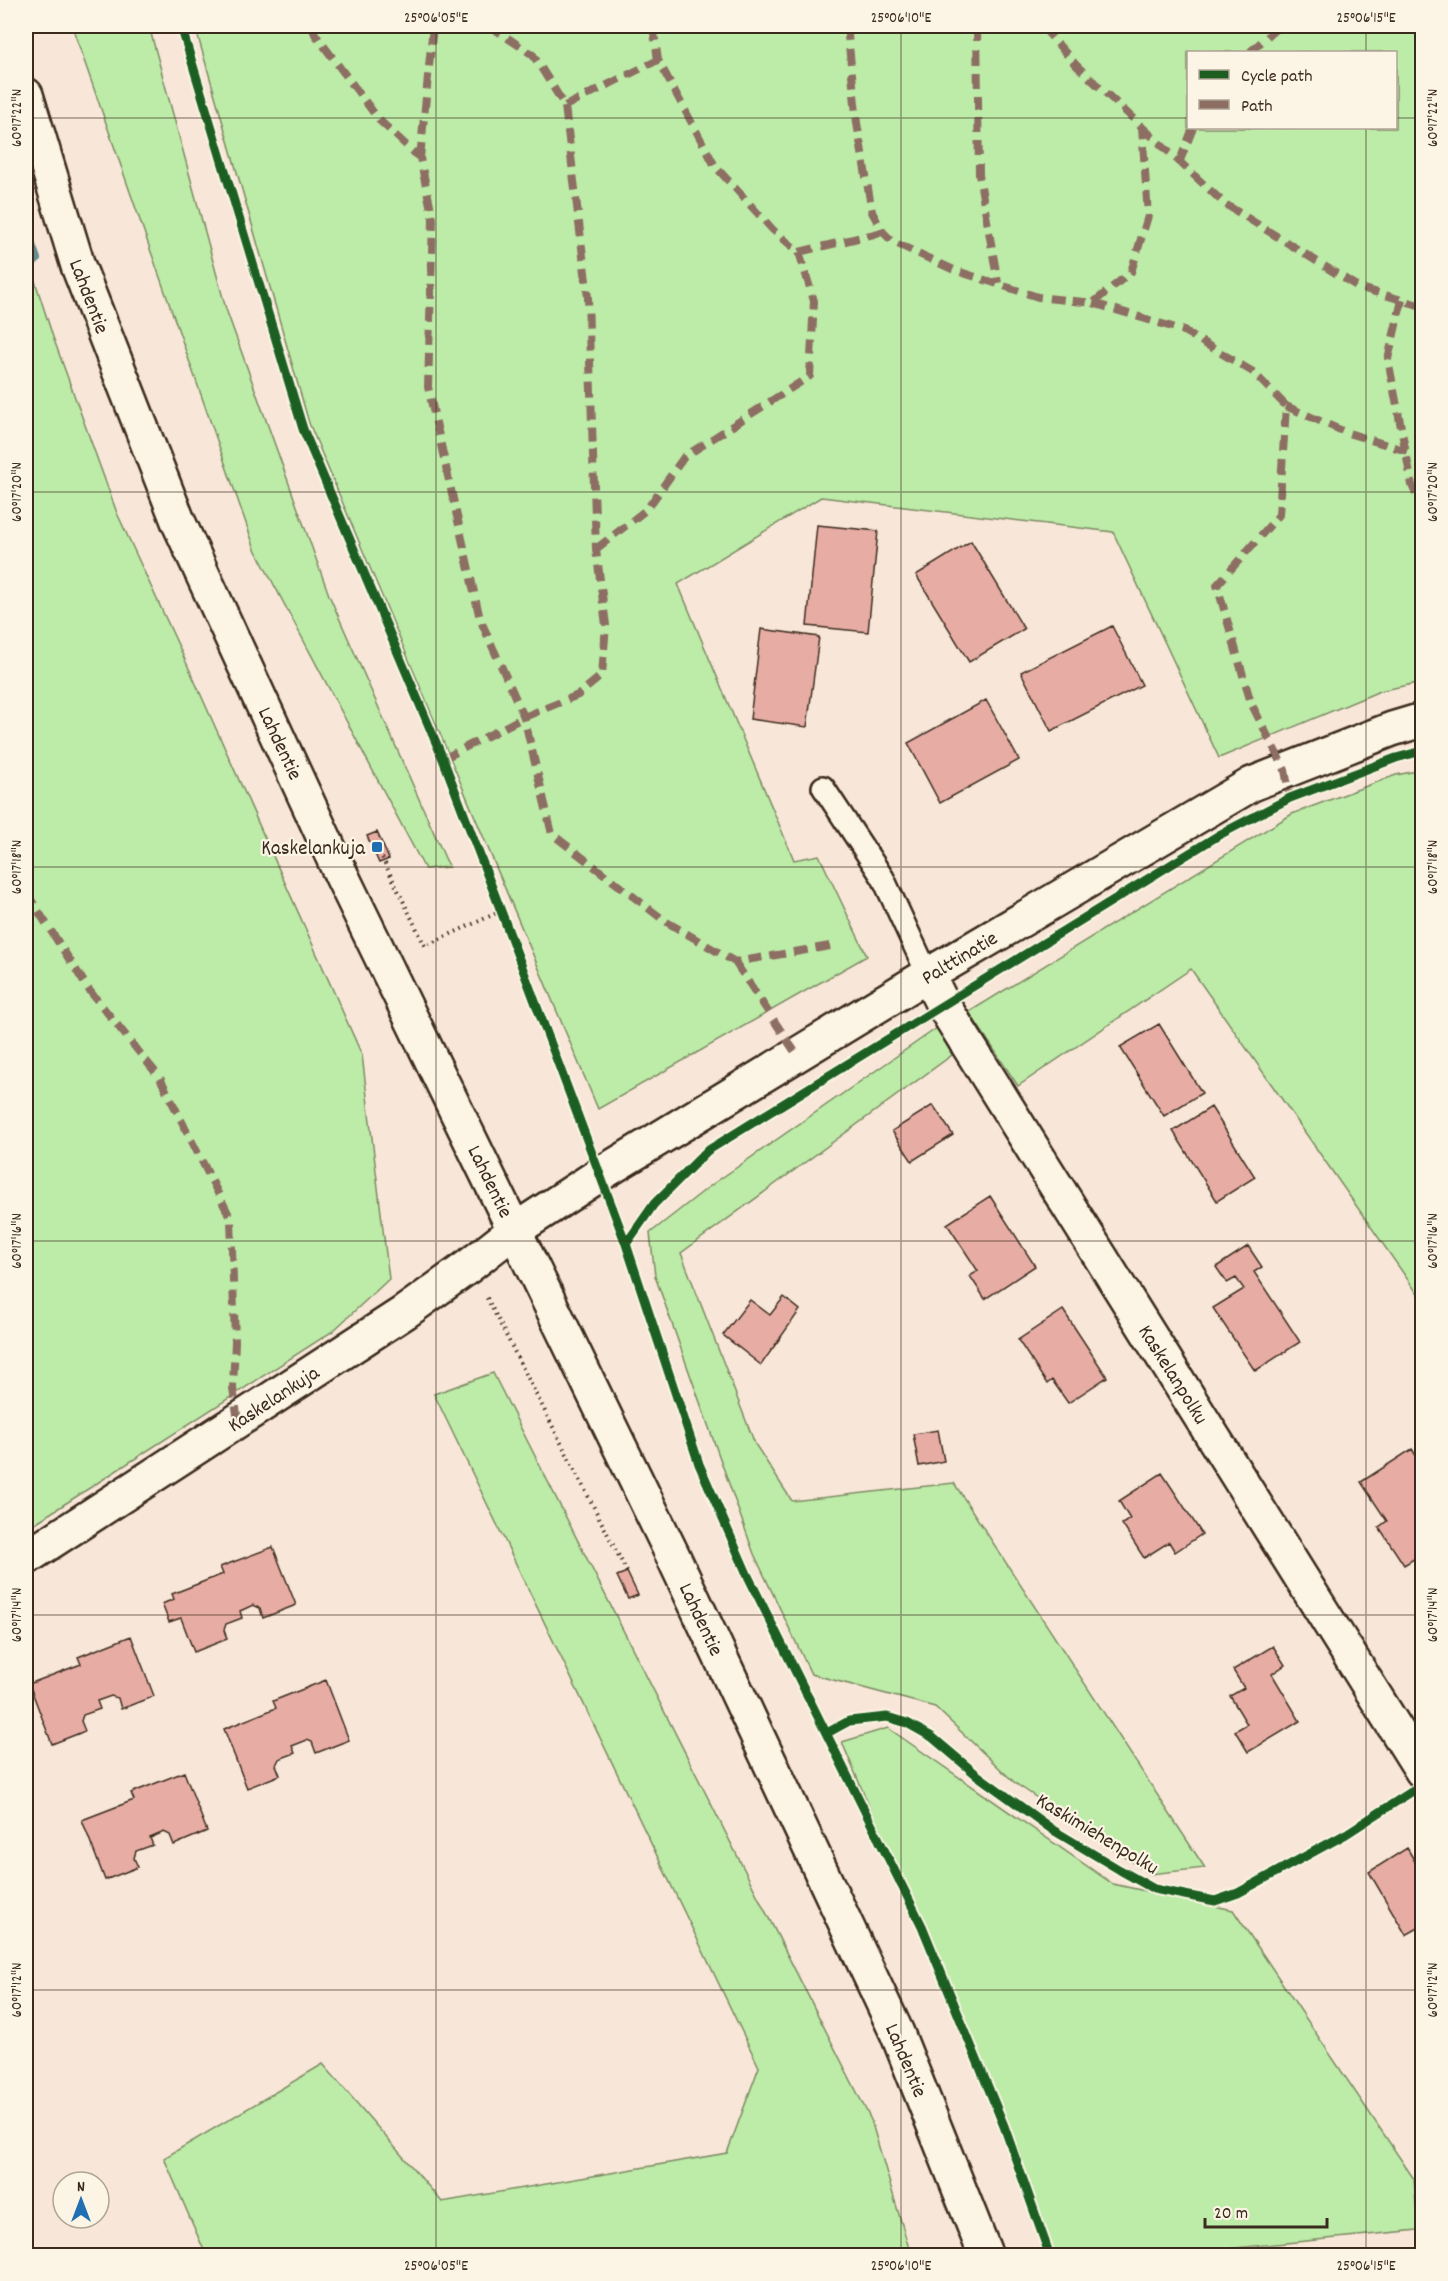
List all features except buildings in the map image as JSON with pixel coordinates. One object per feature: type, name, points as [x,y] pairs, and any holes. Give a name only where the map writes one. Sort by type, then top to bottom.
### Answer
[{"type":"street","name":"Lahdentie","points":[[26,95],[78,266],[178,521],[337,866],[672,1554],[897,2033],[986,2256]]},
{"type":"street","name":"Palttinatie","points":[[515,1230],[599,1175],[928,975],[1252,784],[1392,729],[1422,720]]},
{"type":"street","name":"Kaskelanpolku","points":[[928,975],[943,1005],[1422,1771]]},
{"type":"street","name":"Kaskelankuja","points":[[26,1558],[405,1312],[515,1230]]},
{"type":"lane","points":[[823,787],[883,878],[928,975]]},
{"type":"path","points":[[377,847],[425,946],[501,910]]},
{"type":"path","points":[[497,900],[505,921]]},
{"type":"path","points":[[501,1322],[627,1572]]},
{"type":"green space","points":[[72,26],[149,26],[226,309],[329,595],[449,867],[425,869],[255,549]]},
{"type":"green space","points":[[195,26],[1422,26],[1422,682],[1380,691],[1219,758],[1113,532],[821,497],[678,584],[794,860],[819,855],[867,956],[598,1109],[309,423]]},
{"type":"green space","points":[[26,253],[53,337],[117,513],[362,1055],[389,1279],[333,1331],[26,1529]]},
{"type":"green space","points":[[1422,770],[1422,1300],[1191,969],[1018,1086],[969,1012],[1292,814],[1396,775]]},
{"type":"green space","points":[[937,1028],[952,1055],[681,1253],[755,1444],[792,1501],[954,1483],[1205,1868],[1150,1874],[1015,1783],[935,1707],[811,1674],[754,1554],[655,1276],[650,1233],[710,1186]]},
{"type":"green space","points":[[493,1373],[871,2120],[911,2255],[206,2255],[164,2158],[323,2064],[442,2202],[727,2153],[759,2067],[434,1394]]},
{"type":"green space","points":[[888,1728],[1113,1884],[1233,1910],[1414,2179],[1418,2230],[1164,2255],[1051,2255],[1004,2126],[842,1742]]},
{"type":"waterway","points":[[26,234],[35,259]]},
{"type":"marked path","points":[[312,26],[315,34],[379,120],[420,158],[433,219],[428,387],[480,619],[524,717],[552,834],[665,921],[735,962],[830,946]]},
{"type":"marked path","points":[[420,158],[433,26]]},
{"type":"marked path","points":[[443,759],[524,717],[578,695],[602,675],[606,625],[596,549],[588,298],[565,106],[533,55],[490,26]]},
{"type":"marked path","points":[[653,26],[658,60]]},
{"type":"marked path","points":[[847,26],[857,123],[872,212],[883,232],[893,242],[954,270],[1038,297],[1093,303],[1131,272],[1148,216],[1142,127],[1076,65],[1042,26]]},
{"type":"marked path","points":[[977,26],[979,175],[998,283]]},
{"type":"marked path","points":[[1251,51],[1279,26]]},
{"type":"marked path","points":[[565,106],[658,60],[715,166],[773,230],[799,252],[883,232]]},
{"type":"marked path","points":[[1142,127],[1225,204],[1358,287],[1422,306]]},
{"type":"marked path","points":[[1179,163],[1193,129]]},
{"type":"marked path","points":[[596,549],[647,509],[684,457],[810,376],[814,301],[799,252]]},
{"type":"marked path","points":[[1402,300],[1388,359],[1412,485],[1422,509]]},
{"type":"marked path","points":[[1093,303],[1182,330],[1253,372],[1286,406],[1279,515],[1217,585],[1251,703],[1285,770],[1290,798]]},
{"type":"marked path","points":[[1286,406],[1345,432],[1407,451]]},
{"type":"marked path","points":[[26,892],[89,990],[160,1078],[231,1219],[235,1341],[233,1388],[238,1421]]},
{"type":"marked path","points":[[735,962],[797,1055]]},
{"type":"cycle path","points":[[181,26],[303,429],[443,759],[626,1244],[699,1464],[747,1574],[922,1926],[1004,2126],[1050,2256]]},
{"type":"cycle path","points":[[626,1244],[654,1204],[707,1151],[1219,835],[1290,798],[1396,758],[1422,751]]},
{"type":"cycle path","name":"Kaskimiehenpolku","points":[[827,1733],[849,1721],[887,1717],[907,1723],[932,1737],[977,1775],[1053,1830],[1120,1870],[1154,1889],[1215,1901],[1238,1893],[1346,1834],[1422,1785]]},
{"type":"place","name":"Kaskelankuja","points":[[377,847]]}]
